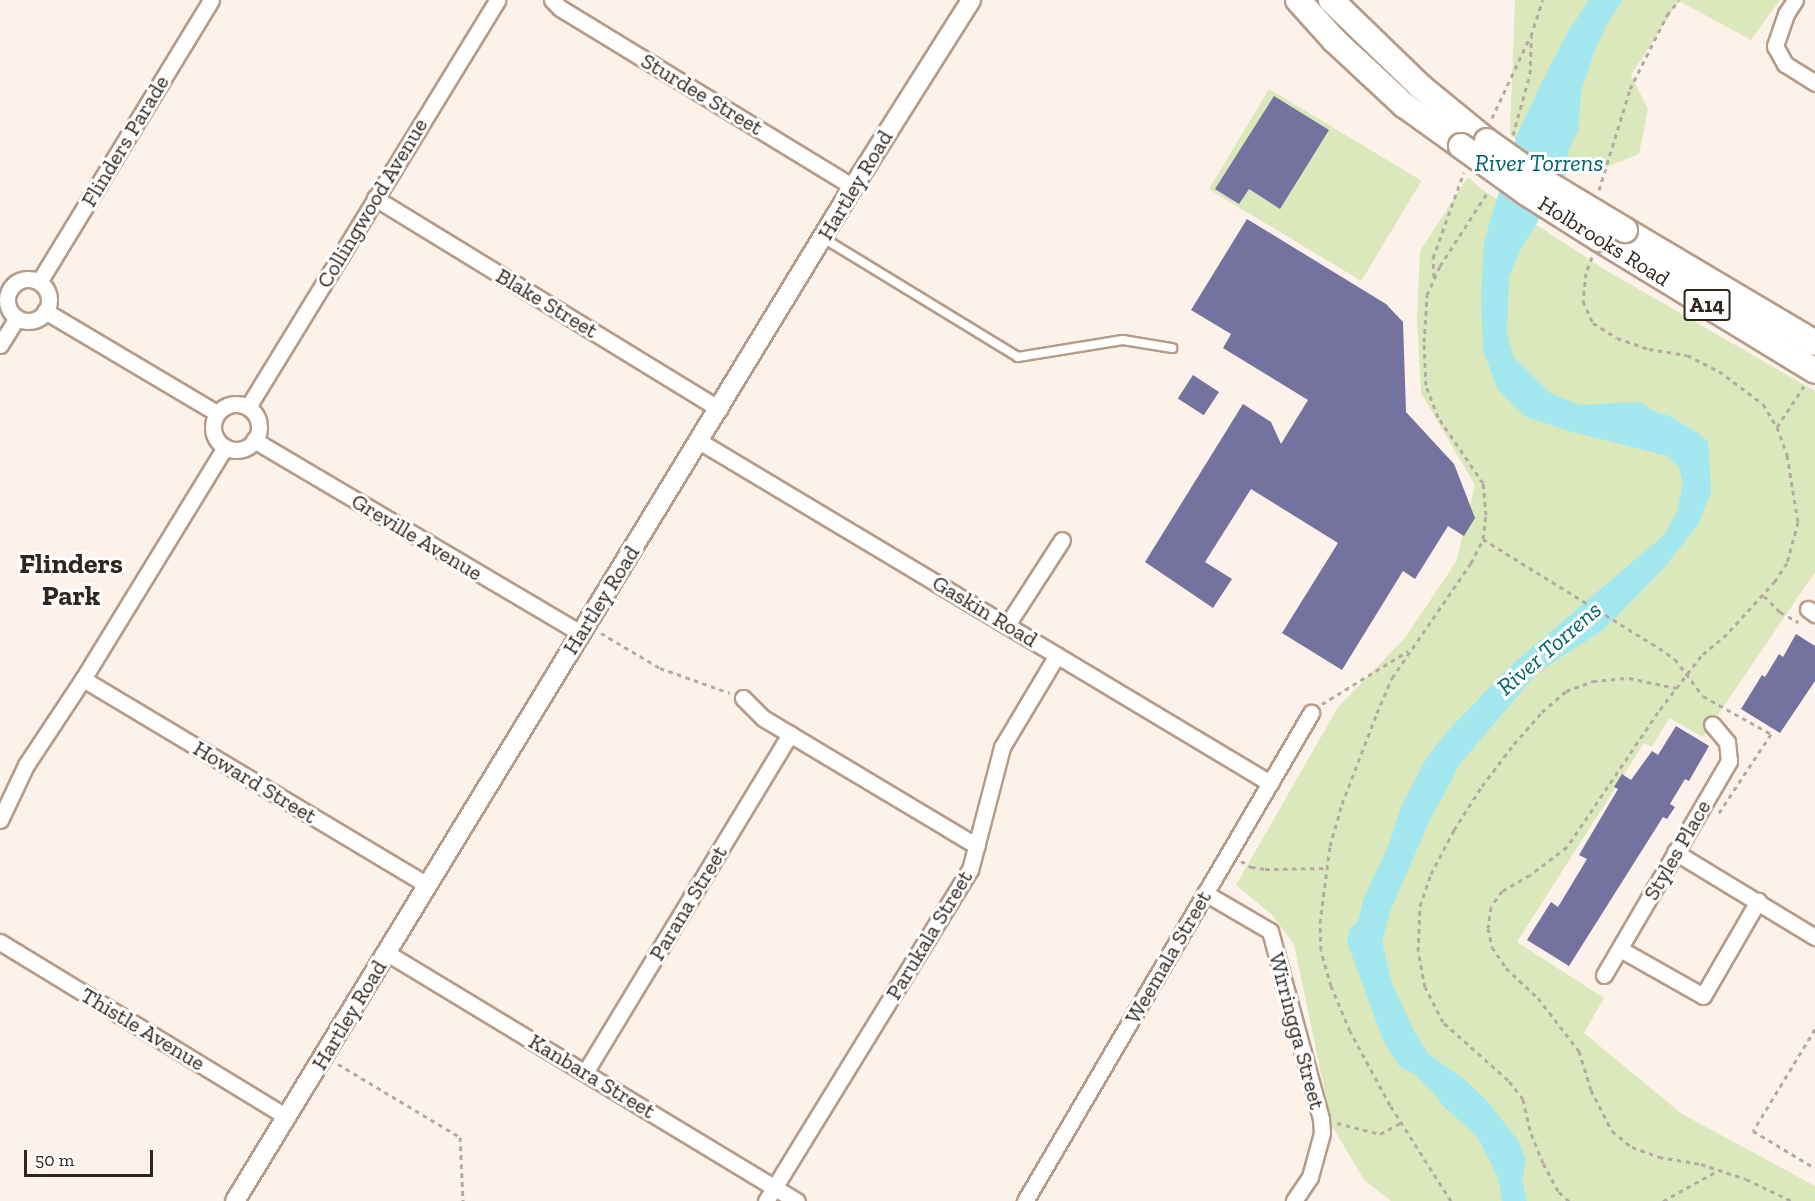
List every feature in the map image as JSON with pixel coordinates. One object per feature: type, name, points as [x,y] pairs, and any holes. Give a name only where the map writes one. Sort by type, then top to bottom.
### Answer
[{"type":"main road","name":"Holbrooks Road","points":[[1298,0],[1334,40],[1463,157],[1526,192],[1815,370]]},
{"type":"main road","name":"Holbrooks Road","points":[[1331,0],[1421,87],[1489,130],[1542,180],[1815,343]]},
{"type":"street","name":"Flinders Parade","points":[[39,282],[211,0]]},
{"type":"street","name":"Collingwood Avenue","points":[[248,407],[497,0]]},
{"type":"street","name":"Sturdee Street","points":[[552,0],[560,8],[853,187]]},
{"type":"street","name":"Hartley Road","points":[[235,1201],[853,187],[970,0]]},
{"type":"street","points":[[1795,0],[1785,14],[1774,46],[1785,64],[1815,83]]},
{"type":"street","name":"Blake Street","points":[[375,198],[719,409]]},
{"type":"street","points":[[24,279],[39,282],[47,294],[45,311],[29,320],[17,318],[8,307],[5,287],[24,279]]},
{"type":"street","points":[[45,311],[217,413]]},
{"type":"street","points":[[0,345],[17,318]]},
{"type":"street","points":[[231,404],[248,407],[258,420],[258,430],[254,440],[244,448],[235,450],[225,447],[213,432],[217,413],[231,404]]},
{"type":"street","name":"Greville Avenue","points":[[254,440],[583,629]]},
{"type":"street","name":"Gaskin Road","points":[[699,441],[1270,783]]},
{"type":"street","points":[[0,820],[26,765],[83,679],[225,447]]},
{"type":"street","points":[[1007,625],[1062,540]]},
{"type":"street","name":"Parukala Street","points":[[766,1201],[970,870],[1002,747],[1057,655]]},
{"type":"street","name":"Howard Street","points":[[83,679],[427,885]]},
{"type":"street","points":[[744,698],[763,718],[977,846]]},
{"type":"street","name":"Weemala Street","points":[[1025,1201],[1311,713]]},
{"type":"street","name":"Styles Place","points":[[1604,975],[1729,761],[1726,742],[1712,724]]},
{"type":"street","name":"Parana Street","points":[[586,1071],[790,735]]},
{"type":"street","points":[[1675,852],[1815,937]]},
{"type":"street","name":"Wirringga Street","points":[[1205,893],[1270,932],[1321,1119],[1322,1133],[1310,1177],[1294,1201]]},
{"type":"street","points":[[1620,949],[1703,996],[1758,901]]},
{"type":"street","name":"Thistle Avenue","points":[[0,942],[287,1117]]},
{"type":"street","name":"Kanbara Street","points":[[387,953],[586,1071],[797,1201]]},
{"type":"lane","points":[[822,238],[1018,357],[1123,340],[1172,348]]},
{"type":"path","points":[[1489,130],[1531,36],[1543,0]]},
{"type":"path","points":[[1593,210],[1630,89],[1667,15],[1679,0]]},
{"type":"path","points":[[1511,140],[1530,74],[1531,36]]},
{"type":"path","points":[[1434,280],[1433,258],[1463,157]]},
{"type":"path","points":[[1451,1201],[1401,1123],[1350,1031],[1330,986],[1321,950],[1320,923],[1326,868],[1342,804],[1392,678],[1471,563],[1483,539],[1486,514],[1483,483],[1438,417],[1426,385],[1424,342],[1427,295],[1440,266],[1491,188]]},
{"type":"path","points":[[1599,239],[1586,273],[1583,301],[1593,323],[1617,338],[1649,349],[1688,355],[1719,371],[1763,404],[1777,427],[1787,455],[1798,522],[1787,563],[1764,596],[1701,656],[1676,688],[1567,847],[1530,875],[1502,891],[1491,907],[1488,928],[1492,947],[1506,968],[1538,998],[1579,1051],[1591,1090],[1612,1131],[1632,1146],[1659,1157],[1701,1164],[1746,1179],[1792,1201]]},
{"type":"path","points":[[1777,427],[1815,370]]},
{"type":"path","points":[[1483,539],[1659,648],[1675,660],[1686,676]]},
{"type":"path","points":[[1764,596],[1780,612],[1795,622],[1809,615]]},
{"type":"path","points":[[583,629],[660,668],[744,698]]},
{"type":"path","points":[[1311,713],[1334,696],[1410,650]]},
{"type":"path","points":[[1569,1201],[1558,1191],[1543,1163],[1530,1130],[1522,1099],[1508,1080],[1443,1022],[1429,996],[1418,951],[1420,906],[1431,874],[1454,830],[1482,786],[1528,728],[1566,691],[1593,681],[1629,678],[1676,688]]},
{"type":"path","points":[[1228,854],[1251,867],[1326,868]]},
{"type":"path","points":[[1815,1029],[1753,1131],[1815,1168]]},
{"type":"path","points":[[324,1056],[460,1137],[463,1201]]},
{"type":"path","points":[[1321,1119],[1380,1134],[1401,1123]]},
{"type":"path","points":[[1663,1201],[1719,1170]]},
{"type":"green space","points":[[1515,0],[1780,0],[1751,40],[1679,1],[1631,75],[1648,109],[1639,154],[1592,173],[1540,159],[1510,134]]},
{"type":"green space","points":[[1269,89],[1422,181],[1361,281],[1209,189]]},
{"type":"green space","points":[[1468,177],[1480,188],[1607,271],[1815,391],[1815,572],[1703,737],[1669,718],[1652,747],[1644,743],[1517,942],[1604,998],[1584,1033],[1682,1114],[1815,1186],[1815,1201],[1391,1201],[1364,1180],[1332,1126],[1294,944],[1271,914],[1236,885],[1338,707],[1404,639],[1456,562],[1475,485],[1421,393],[1417,318],[1420,251]]},
{"type":"water","name":"River Torrens","points":[[1589,0],[1623,0],[1607,24],[1593,55],[1581,92],[1578,132],[1569,148],[1568,171],[1520,251],[1509,277],[1507,334],[1513,356],[1550,393],[1580,405],[1640,402],[1698,433],[1708,441],[1711,492],[1698,525],[1662,570],[1603,630],[1537,673],[1460,764],[1430,820],[1391,909],[1382,942],[1392,983],[1415,1033],[1428,1054],[1463,1078],[1488,1102],[1519,1142],[1526,1160],[1522,1180],[1527,1201],[1502,1201],[1498,1178],[1477,1136],[1442,1105],[1435,1094],[1414,1074],[1399,1066],[1383,1040],[1347,942],[1350,929],[1358,921],[1364,898],[1390,841],[1400,809],[1424,762],[1445,734],[1508,668],[1664,535],[1677,512],[1683,483],[1679,467],[1667,456],[1569,431],[1526,417],[1498,390],[1483,350],[1481,295],[1484,241],[1517,134],[1567,33]]},
{"type":"building","points":[[1274,96],[1329,130],[1280,209],[1249,189],[1239,204],[1215,189]]},
{"type":"building","points":[[1247,219],[1386,304],[1403,322],[1406,412],[1454,464],[1475,518],[1464,536],[1448,526],[1415,579],[1403,571],[1342,670],[1282,633],[1338,543],[1251,489],[1205,562],[1232,579],[1213,608],[1145,562],[1243,404],[1271,422],[1281,444],[1308,400],[1223,348],[1231,334],[1191,310]]},
{"type":"building","points":[[1193,375],[1219,392],[1204,415],[1178,398]]},
{"type":"building","points":[[1796,634],[1815,646],[1815,681],[1780,733],[1741,709],[1762,675],[1765,677],[1779,654],[1783,657]]},
{"type":"building","points":[[1676,726],[1709,746],[1689,781],[1685,779],[1670,804],[1675,807],[1667,819],[1663,817],[1569,966],[1527,940],[1551,902],[1558,907],[1587,859],[1579,855],[1618,789],[1614,787],[1622,774],[1631,780],[1652,751],[1658,755]]},
{"type":"district","name":"Flinders Park","points":[[71,580]]}]
